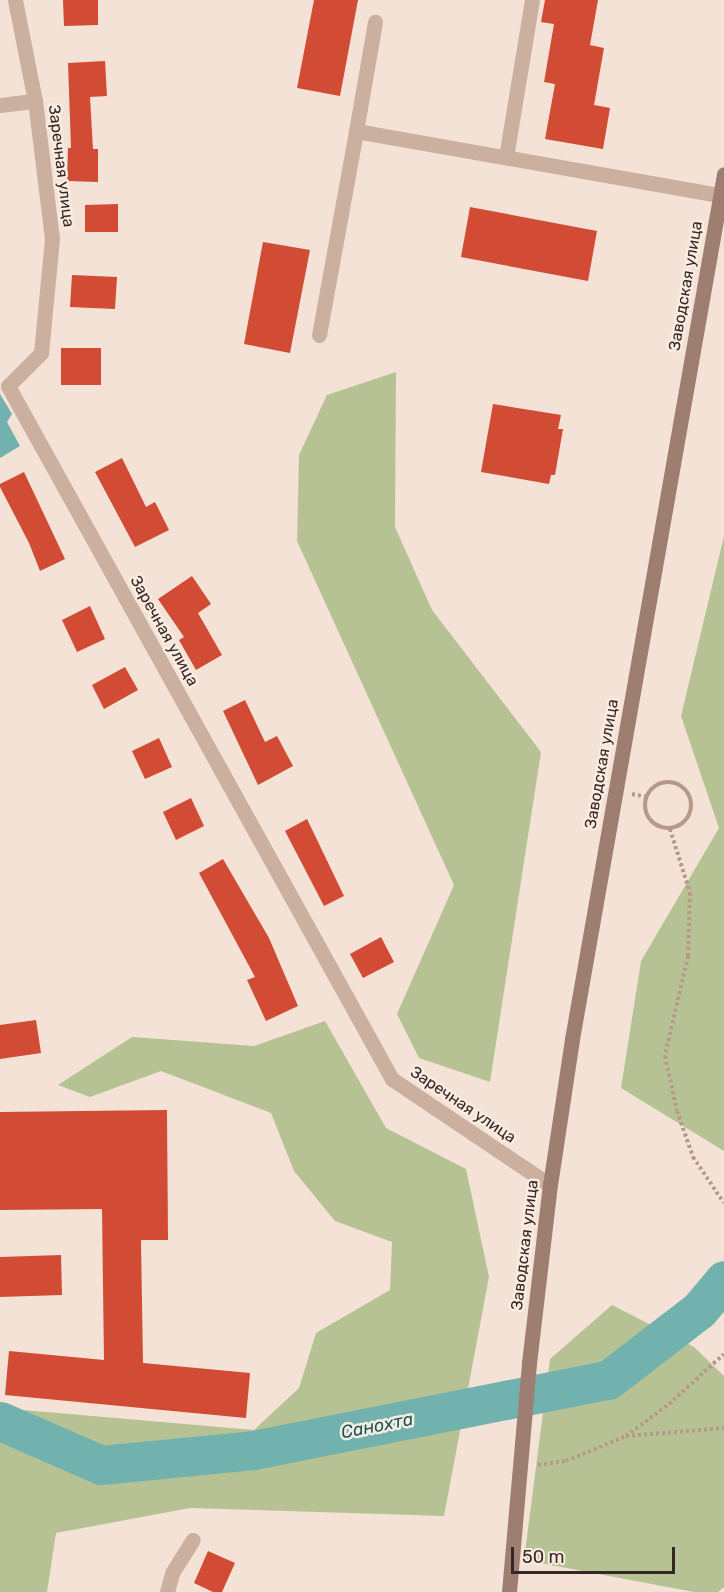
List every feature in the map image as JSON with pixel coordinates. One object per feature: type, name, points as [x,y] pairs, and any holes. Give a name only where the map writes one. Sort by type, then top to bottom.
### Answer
[{"type":"main road","name":"Заводская улица","points":[[509,1592],[529,1363],[550,1185],[572,1039],[724,174]]},
{"type":"street","name":"Заречная улица","points":[[15,0],[35,101],[52,238],[41,353],[4,386],[392,1079],[550,1185]]},
{"type":"street","points":[[506,157],[532,0]]},
{"type":"street","points":[[319,335],[375,22]]},
{"type":"street","points":[[0,105],[35,101]]},
{"type":"street","points":[[356,131],[720,195]]},
{"type":"street","points":[[167,1592],[172,1573],[193,1540]]},
{"type":"path","points":[[664,782],[679,785],[685,789],[692,803],[689,817],[678,827],[670,829],[655,825],[646,812],[646,797],[651,790],[664,782]]},
{"type":"path","points":[[670,829],[678,847],[690,893],[690,904],[688,956],[666,1056],[677,1111],[693,1157],[724,1203]]},
{"type":"path","points":[[520,1461],[566,1461],[626,1436],[669,1404],[724,1354]]},
{"type":"path","points":[[626,1436],[724,1428]]},
{"type":"green space","points":[[396,372],[395,527],[432,610],[541,752],[490,1082],[419,1058],[397,1014],[454,885],[297,541],[299,455],[327,395]]},
{"type":"green space","points":[[724,536],[724,1151],[621,1088],[641,961],[719,828],[681,716]]},
{"type":"green space","points":[[325,1021],[386,1128],[466,1169],[489,1277],[444,1516],[190,1508],[56,1533],[47,1592],[0,1592],[0,1408],[254,1430],[299,1388],[316,1333],[390,1290],[392,1242],[335,1221],[294,1171],[271,1113],[161,1071],[90,1097],[58,1085],[132,1037],[254,1046]]},
{"type":"green space","points":[[612,1305],[694,1347],[724,1376],[724,1587],[718,1592],[694,1592],[524,1560],[550,1359]]},
{"type":"water","points":[[0,394],[12,414],[7,422],[20,446],[0,458]]},
{"type":"water","points":[[724,1271],[724,1290],[699,1310]]},
{"type":"building","points":[[63,0],[98,0],[98,25],[64,26]]},
{"type":"building","points":[[314,0],[358,0],[340,96],[297,88]]},
{"type":"building","points":[[545,0],[598,0],[590,45],[604,48],[594,105],[610,108],[603,149],[545,139],[555,84],[544,82],[554,24],[541,22]]},
{"type":"building","points":[[105,61],[107,96],[90,97],[93,149],[98,149],[98,182],[67,181],[68,148],[71,148],[68,63]]},
{"type":"building","points":[[118,204],[118,232],[85,232],[85,205]]},
{"type":"building","points":[[470,207],[597,231],[588,281],[461,257]]},
{"type":"building","points":[[263,242],[310,250],[290,353],[244,344]]},
{"type":"building","points":[[72,275],[117,277],[115,309],[70,307]]},
{"type":"building","points":[[61,348],[101,348],[101,385],[61,385]]},
{"type":"building","points":[[493,404],[561,415],[558,429],[563,429],[555,475],[551,475],[549,484],[481,472]]},
{"type":"building","points":[[122,458],[146,507],[155,502],[169,530],[135,547],[95,472]]},
{"type":"building","points":[[24,472],[65,559],[40,571],[29,543],[0,487],[0,484]]},
{"type":"building","points":[[192,576],[211,604],[198,613],[222,655],[196,670],[179,640],[184,637],[158,599]]},
{"type":"building","points":[[90,606],[105,639],[77,652],[62,620]]},
{"type":"building","points":[[125,667],[138,690],[104,709],[92,685]]},
{"type":"building","points":[[245,700],[265,742],[277,736],[293,766],[258,785],[223,711]]},
{"type":"building","points":[[159,738],[172,767],[145,779],[132,751]]},
{"type":"building","points":[[191,798],[204,826],[176,840],[163,812]]},
{"type":"building","points":[[307,819],[344,896],[324,906],[285,831]]},
{"type":"building","points":[[223,859],[269,938],[298,1006],[266,1021],[247,980],[255,977],[199,873]]},
{"type":"building","points":[[381,937],[394,962],[363,978],[350,954]]},
{"type":"building","points":[[36,1020],[41,1053],[0,1059],[0,1025]]},
{"type":"building","points":[[167,1110],[168,1240],[141,1240],[143,1363],[250,1373],[246,1418],[5,1395],[9,1351],[104,1360],[102,1209],[0,1210],[0,1112]]},
{"type":"building","points":[[61,1255],[62,1295],[0,1297],[0,1257]]},
{"type":"building","points":[[208,1551],[235,1563],[222,1592],[213,1592],[194,1583]]},
{"type":"waterway","name":"Санохта","points":[[0,1421],[101,1465],[253,1450],[608,1380],[699,1310],[724,1280]]}]
